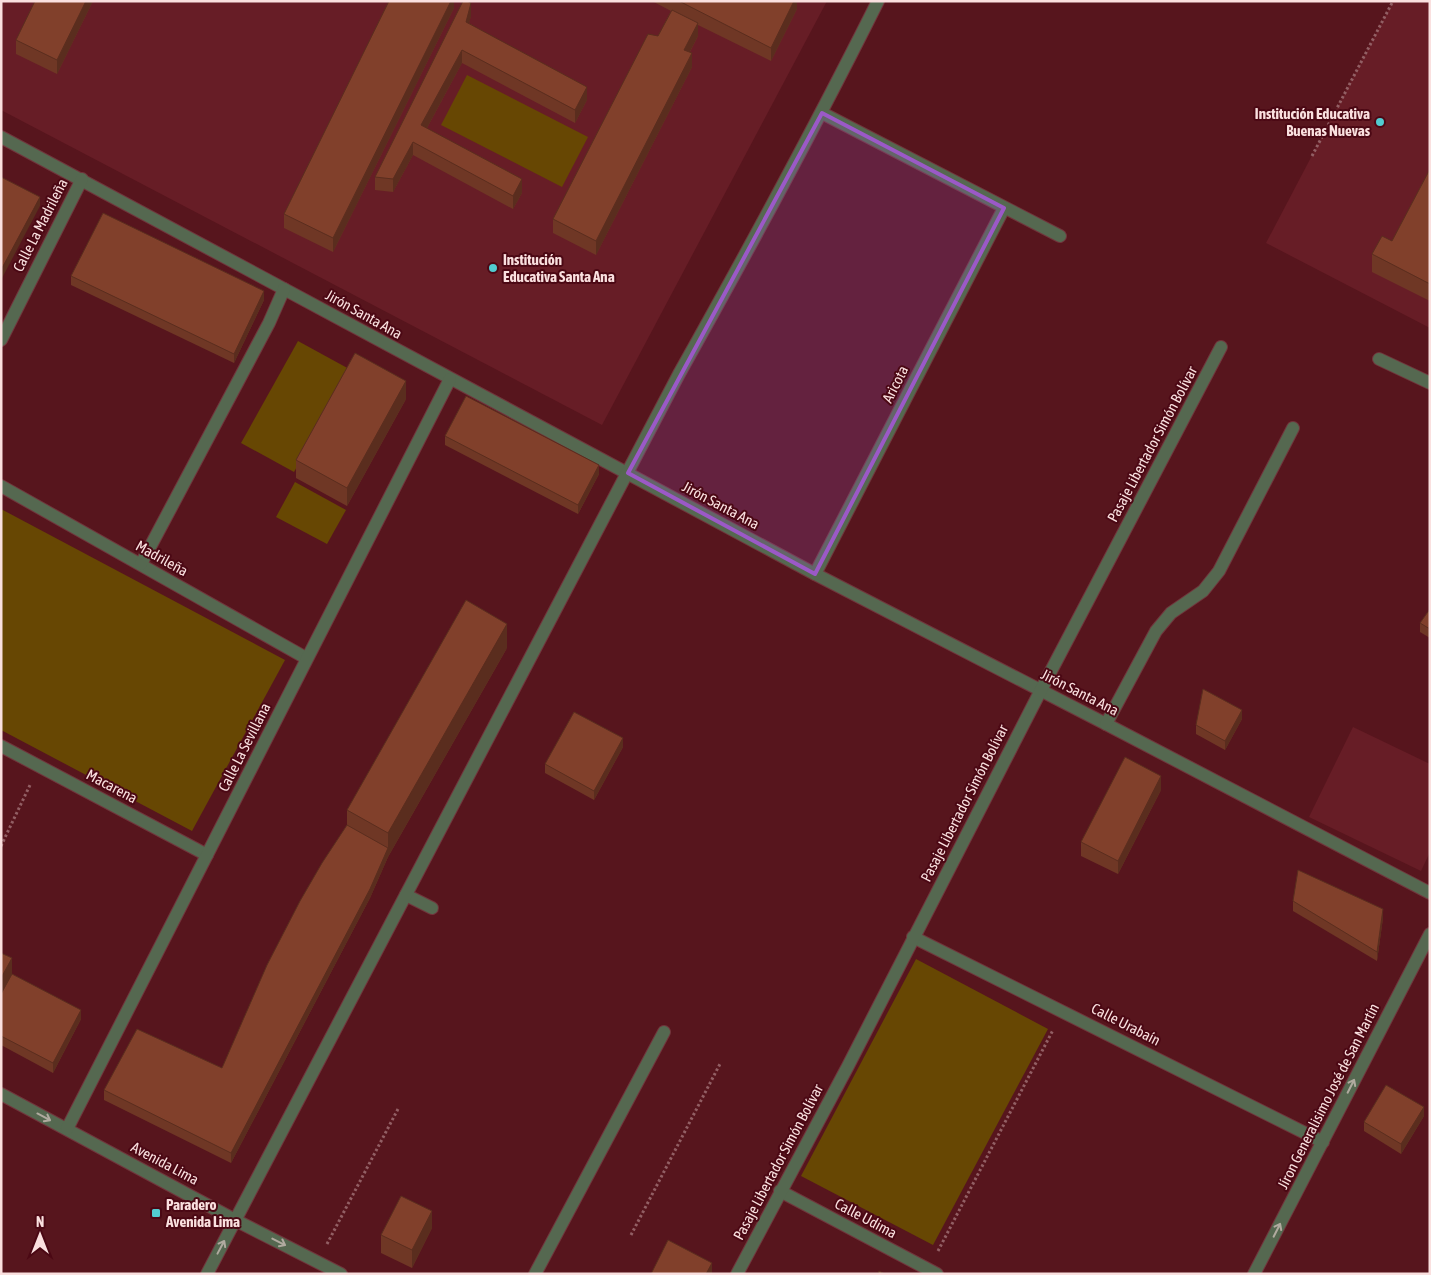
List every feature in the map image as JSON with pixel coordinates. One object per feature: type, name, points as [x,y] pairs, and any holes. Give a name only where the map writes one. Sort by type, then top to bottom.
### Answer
[{"type":"street","points":[[207,1274],[679,374],[822,113],[878,1]]},
{"type":"street","points":[[822,113],[1060,236]]},
{"type":"street","name":"Jirón Santa Ana","points":[[1,138],[82,179],[815,574],[1430,893]]},
{"type":"street","name":"Calle La Madrileña","points":[[1,340],[82,179]]},
{"type":"street","name":"Aricota","points":[[815,574],[1004,208]]},
{"type":"street","points":[[141,564],[284,289]]},
{"type":"street","name":"Pasaje Libertador Simón Bolívar","points":[[737,1274],[848,1066],[1041,690],[1221,347]]},
{"type":"street","points":[[1379,359],[1430,383]]},
{"type":"street","name":"Calle La Sevillana","points":[[68,1129],[306,658],[450,379]]},
{"type":"street","points":[[1106,724],[1156,631],[1171,613],[1203,591],[1219,571],[1293,428]]},
{"type":"street","name":"Madrileña","points":[[1,486],[306,658]]},
{"type":"street","name":"Macarena","points":[[1,746],[207,855]]},
{"type":"street","points":[[406,895],[432,908]]},
{"type":"street","name":"Jíron Generalisimo José de San Martín","points":[[1254,1274],[1430,934]]},
{"type":"street","name":"Calle Urabaín","points":[[913,937],[1323,1142]]},
{"type":"street","points":[[535,1274],[664,1032]]},
{"type":"street","name":"Avenida Lima","points":[[1,1094],[235,1220],[341,1274]]},
{"type":"street","name":"Calle Udima","points":[[780,1191],[933,1271]]},
{"type":"path","points":[[1312,156],[1392,1]]},
{"type":"path","points":[[1,846],[39,766]]},
{"type":"path","points":[[933,1271],[1062,1011]]},
{"type":"path","points":[[631,1235],[721,1062]]},
{"type":"path","points":[[318,1262],[398,1109]]},
{"type":"highlighted area","points":[[822,113],[1004,208],[815,574],[628,473]]},
{"type":"shaded area","name":"Institución Educativa Santa Ana","points":[[1,1],[827,1],[602,425],[1,110]]},
{"type":"shaded area","name":"Institución Educativa Buenas Nuevas","points":[[1393,1],[1430,1],[1430,328],[1266,243]]},
{"type":"shaded area","points":[[467,75],[588,137],[562,187],[441,125]]},
{"type":"shaded area","points":[[298,341],[351,370],[294,472],[241,443]]},
{"type":"shaded area","points":[[295,482],[346,510],[327,544],[276,517]]},
{"type":"shaded area","points":[[1,509],[285,660],[192,831],[1,730]]},
{"type":"shaded area","points":[[1353,727],[1430,764],[1430,852],[1421,871],[1309,817]]},
{"type":"shaded area","points":[[916,959],[1048,1029],[933,1245],[801,1176]]},
{"type":"building","points":[[35,1],[86,1],[57,60],[16,40]]},
{"type":"building","points":[[389,1],[451,1],[333,238],[284,214]]},
{"type":"building","points":[[463,1],[471,3],[466,22],[587,87],[575,110],[462,50],[421,125],[522,179],[513,196],[413,142],[393,179],[375,177]]},
{"type":"building","points":[[679,1],[794,1],[771,48]]},
{"type":"building","points":[[672,10],[698,23],[684,50],[692,53],[596,241],[553,219],[648,34],[658,36]]},
{"type":"building","points":[[1430,169],[1430,284],[1372,254],[1382,236],[1392,241]]},
{"type":"building","points":[[1,177],[40,197],[1,270]]},
{"type":"building","points":[[103,213],[264,291],[234,354],[71,276]]},
{"type":"building","points":[[355,353],[406,381],[347,488],[296,460]]},
{"type":"building","points":[[466,396],[599,465],[578,505],[445,436]]},
{"type":"building","points":[[466,600],[507,624],[388,833],[347,810]]},
{"type":"building","points":[[1430,609],[1430,629],[1420,623]]},
{"type":"building","points":[[1203,689],[1242,710],[1225,741],[1196,725]]},
{"type":"building","points":[[574,712],[623,738],[594,791],[545,764]]},
{"type":"building","points":[[1125,757],[1161,776],[1118,861],[1081,842]]},
{"type":"building","points":[[347,825],[388,848],[370,889],[231,1153],[104,1090],[137,1029],[222,1068],[267,965],[300,901]]},
{"type":"building","points":[[1298,870],[1383,909],[1377,952],[1293,901]]},
{"type":"building","points":[[1,953],[12,958],[1,978]]},
{"type":"building","points":[[12,974],[81,1010],[53,1063],[1,1036],[1,994]]},
{"type":"building","points":[[1386,1085],[1424,1107],[1401,1144],[1364,1122]]},
{"type":"building","points":[[401,1196],[432,1211],[412,1250],[381,1235]]},
{"type":"building","points":[[668,1240],[712,1263],[706,1274],[651,1274]]},
{"type":"place","name":"Institución Educativa Buenas Nuevas","points":[[1380,122]]},
{"type":"place","name":"Institución Educativa Santa Ana","points":[[493,268]]},
{"type":"place","name":"Paradero Avenida Lima","points":[[156,1213]]}]
